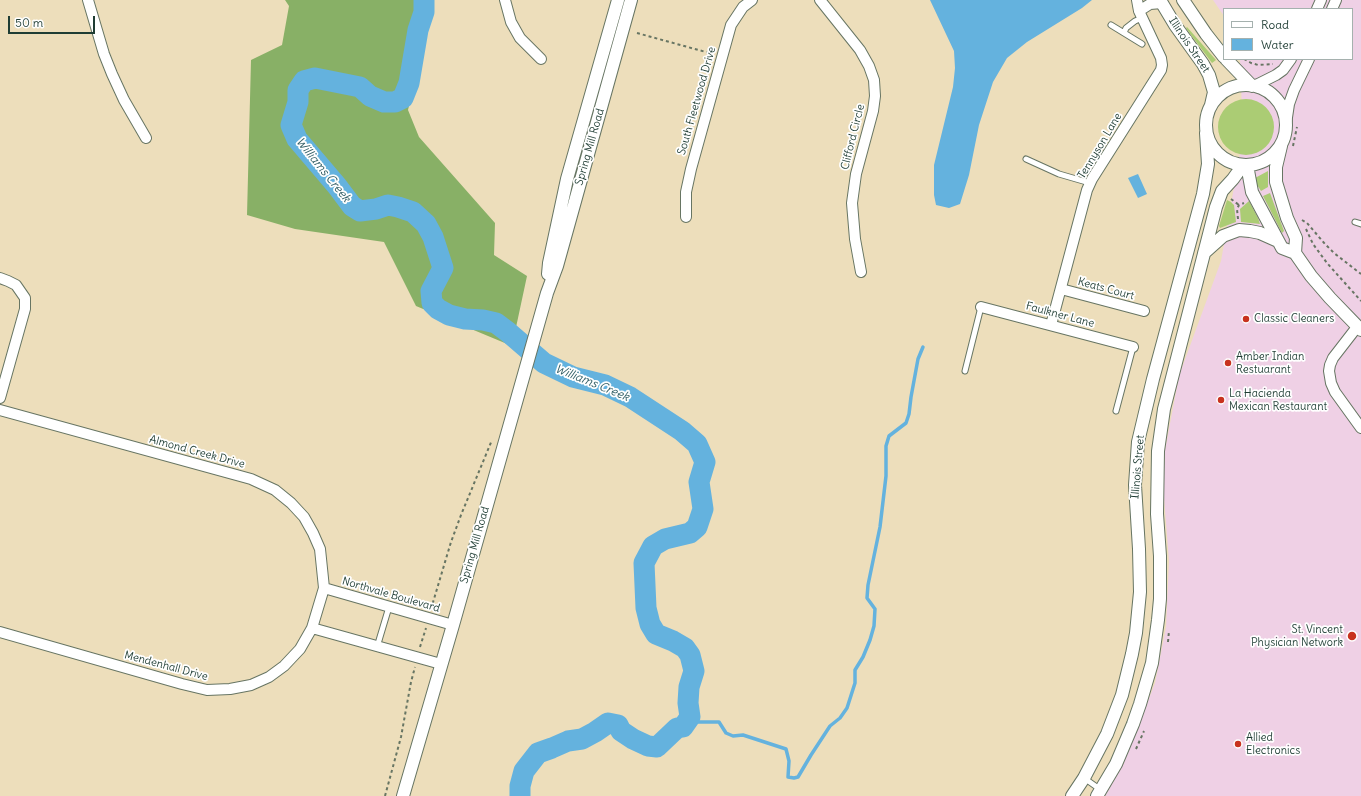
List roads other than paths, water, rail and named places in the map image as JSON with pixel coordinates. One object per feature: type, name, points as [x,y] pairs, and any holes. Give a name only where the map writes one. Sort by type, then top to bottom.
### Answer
[{"type":"street","points":[[88,0],[104,54],[112,74],[124,100],[146,138]]},
{"type":"street","points":[[505,0],[511,22],[520,38],[541,59]]},
{"type":"street","name":"Spring Mill Road","points":[[547,293],[549,263],[567,179],[618,0]]},
{"type":"street","name":"Spring Mill Road","points":[[403,796],[453,625],[531,347],[547,293],[557,266],[631,0]]},
{"type":"street","name":"South Fleetwood Drive","points":[[686,217],[686,192],[691,169],[731,25],[743,7],[752,0]]},
{"type":"street","name":"Clifford Circle","points":[[820,0],[860,50],[869,66],[874,80],[875,96],[873,110],[856,174],[852,203],[855,239],[861,272]]},
{"type":"street","name":"Tennyson Lane","points":[[1051,325],[1076,227],[1090,183],[1162,65],[1161,58],[1141,14],[1137,0]]},
{"type":"street","name":"Illinois Street","points":[[1183,0],[1206,34],[1223,55]]},
{"type":"street","points":[[1141,14],[1150,4],[1161,2]]},
{"type":"street","name":"Illinois Street","points":[[1161,2],[1203,64],[1212,81],[1214,92],[1213,100],[1207,115]]},
{"type":"street","name":"Illinois Street","points":[[1227,60],[1236,71],[1253,86]]},
{"type":"street","points":[[1282,142],[1277,150],[1267,159],[1258,163],[1245,165],[1227,160],[1220,156],[1211,145],[1206,133],[1206,124],[1207,115],[1212,104],[1220,94],[1235,87],[1253,86],[1276,75],[1283,70],[1290,60]]},
{"type":"street","points":[[1295,253],[1296,238],[1287,218],[1276,182],[1276,167],[1285,133],[1291,124],[1289,104],[1309,60]]},
{"type":"street","points":[[1253,86],[1268,92],[1282,108],[1291,124]]},
{"type":"street","name":"Illinois Street","points":[[1072,796],[1084,778],[1107,734],[1122,695],[1132,654],[1136,633],[1140,592],[1135,485],[1138,442],[1153,379],[1205,185],[1208,164],[1206,133]]},
{"type":"street","points":[[1245,165],[1252,192],[1282,248],[1295,253],[1311,276],[1359,329],[1333,358],[1329,372],[1331,383],[1335,392],[1361,428]]},
{"type":"street","name":"Illinois Street","points":[[1099,793],[1116,764],[1133,724],[1152,663],[1160,592],[1160,556],[1157,514],[1158,450],[1167,395],[1218,201],[1222,191],[1245,165]]},
{"type":"street","points":[[1204,252],[1223,236],[1239,230],[1260,233],[1278,241]]},
{"type":"street","points":[[0,278],[16,285],[25,298],[25,309],[0,398]]},
{"type":"street","name":"Keats Court","points":[[1061,289],[1144,311]]},
{"type":"street","name":"Faulkner Lane","points":[[981,307],[1133,347]]},
{"type":"street","name":"Almond Creek Drive","points":[[0,410],[251,479],[275,490],[291,503],[304,517],[313,532],[320,549],[324,588]]},
{"type":"street","name":"Northvale Boulevard","points":[[324,588],[453,625]]},
{"type":"street","name":"Mendenhall Drive","points":[[0,632],[182,684],[207,690],[230,689],[251,685],[268,677],[284,666],[300,649],[312,628],[324,588]]},
{"type":"street","points":[[312,628],[441,664]]},
{"type":"lane","points":[[1124,33],[1126,28],[1141,14]]},
{"type":"lane","points":[[1111,25],[1142,44]]},
{"type":"lane","points":[[1026,159],[1059,174],[1090,183]]},
{"type":"lane","points":[[965,371],[981,307]]},
{"type":"lane","points":[[1116,410],[1133,347]]},
{"type":"lane","points":[[377,646],[388,607]]},
{"type":"lane","points":[[1084,778],[1099,793]]},
{"type":"water","points":[[930,0],[1092,0],[1082,8],[1027,42],[1007,58],[993,82],[979,125],[969,175],[960,204],[949,208],[936,205],[934,195],[934,165],[953,87],[955,68],[954,51]]},
{"type":"water","points":[[1138,174],[1147,194],[1138,198],[1128,178]]},
{"type":"waterway","name":"Williams Creek","points":[[424,0],[424,12],[418,30],[409,83],[403,98],[395,102],[384,102],[370,96],[360,87],[315,78],[304,81],[298,90],[298,102],[291,125],[297,139],[352,206],[360,211],[376,209],[388,205],[398,207],[413,212],[426,224],[433,237],[443,268],[431,291],[432,303],[438,309],[449,315],[465,319],[483,320],[496,323],[544,363],[573,377],[605,385],[630,397],[682,431],[697,444],[705,462],[699,482],[703,509],[697,527],[690,533],[665,539],[653,546],[644,563],[646,608],[650,624],[656,634],[685,648],[690,655],[694,671],[689,687],[688,703],[690,717],[683,727],[677,728],[657,747],[648,746],[633,739],[621,731],[618,725],[608,723],[582,739],[568,741],[538,753],[524,771],[520,786],[520,796]]},
{"type":"waterway","points":[[686,722],[719,722],[726,733],[733,736],[743,735],[786,749],[789,761],[788,777],[794,778],[798,777],[830,726],[840,718],[847,708],[855,683],[855,670],[863,657],[874,626],[875,609],[867,598],[868,585],[880,527],[886,476],[886,446],[889,436],[906,423],[909,414],[918,359],[923,347]]},
{"type":"place","name":"Classic Cleaners","points":[[1246,319]]},
{"type":"place","name":"Amber Indian Restuarant","points":[[1228,363]]},
{"type":"place","name":"La Hacienda Mexican Restaurant","points":[[1221,400]]},
{"type":"place","name":"St. Vincent Physician Network","points":[[1352,636]]},
{"type":"place","name":"Allied Electronics","points":[[1238,744]]}]
